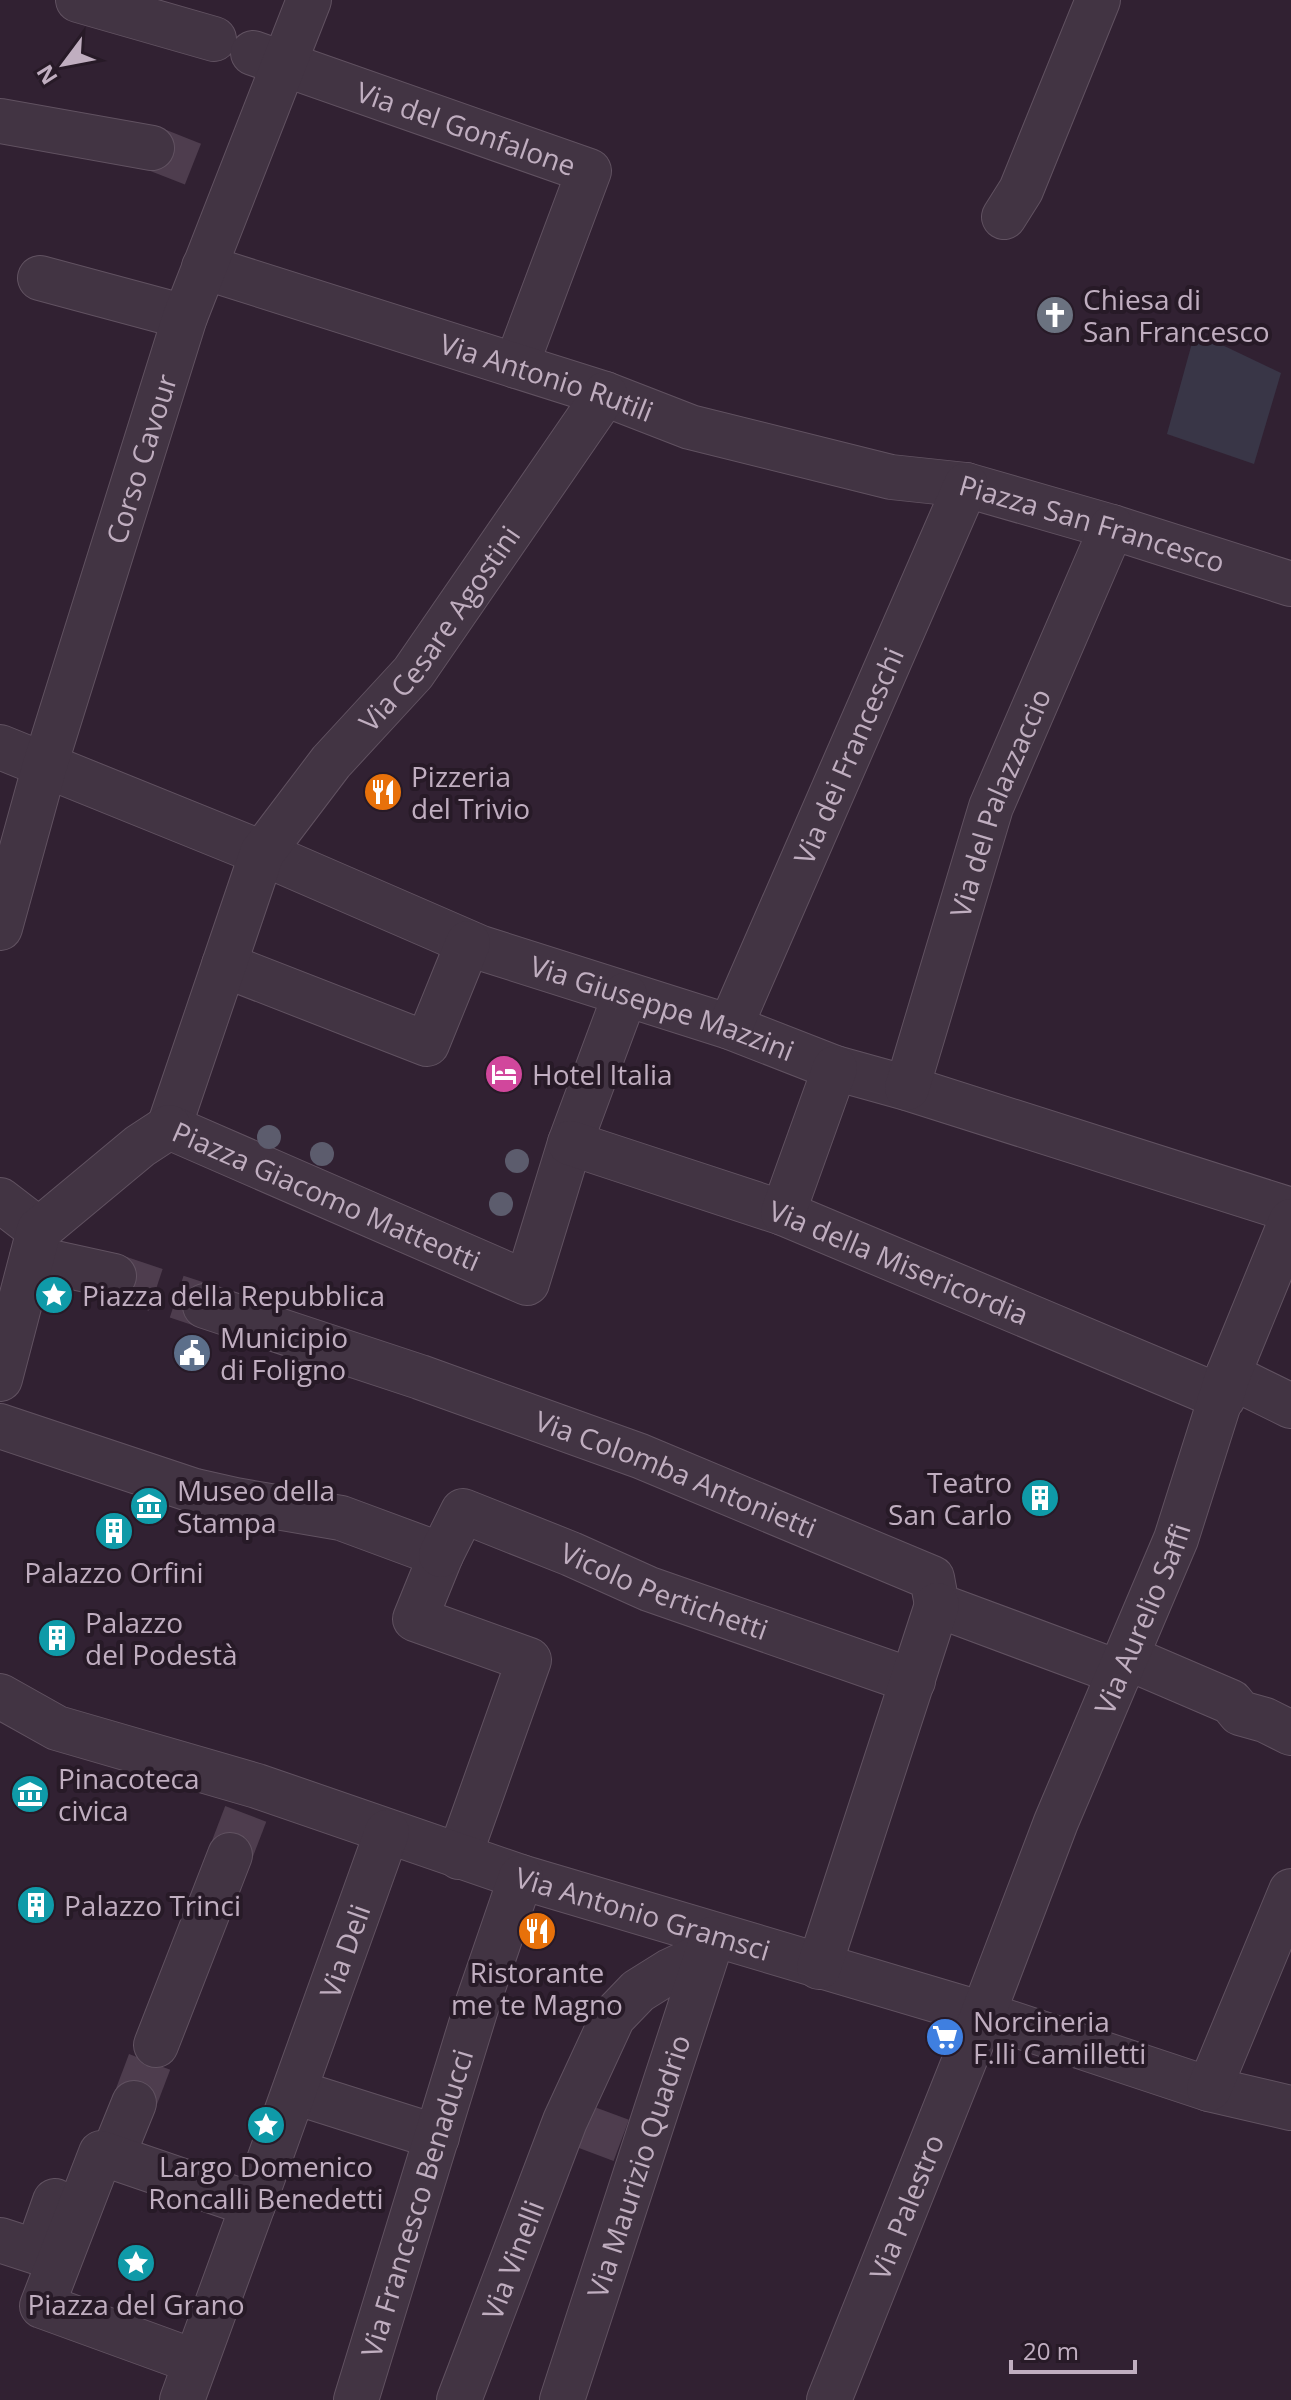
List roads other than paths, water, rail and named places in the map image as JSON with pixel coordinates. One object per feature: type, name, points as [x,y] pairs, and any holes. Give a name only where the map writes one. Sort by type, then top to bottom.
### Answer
[{"type":"street","points":[[78,0],[250,52]]},
{"type":"street","name":"Corso Cavour","points":[[0,928],[45,765],[185,317],[204,267],[250,52],[309,0]]},
{"type":"street","points":[[1004,217],[1021,190],[1098,0]]},
{"type":"street","name":"Via del Gonfalone","points":[[250,52],[589,171],[516,366]]},
{"type":"street","points":[[0,121],[152,148]]},
{"type":"street","name":"Via Antonio Rutili","points":[[204,267],[605,394],[690,427],[891,477]]},
{"type":"street","points":[[40,278],[185,317]]},
{"type":"street","name":"Via Cesare Agostini","points":[[262,853],[331,762],[413,673],[605,394]]},
{"type":"street","name":"Piazza San Francesco","points":[[891,477],[966,485],[1291,584]]},
{"type":"street","name":"Via dei Franceschi","points":[[730,1027],[966,485]]},
{"type":"street","name":"Via del Palazzaccio","points":[[907,1088],[991,807],[1112,527]]},
{"type":"street","name":"Via Giuseppe Mazzini","points":[[0,747],[262,853],[468,943],[730,1027],[835,1068],[1291,1210]]},
{"type":"street","name":"Piazza Giacomo Matteotti","points":[[262,853],[169,1127],[527,1283],[570,1143]]},
{"type":"street","points":[[224,965],[427,1044],[468,943]]},
{"type":"street","points":[[570,1143],[625,995]]},
{"type":"street","points":[[783,1213],[835,1068]]},
{"type":"street","points":[[0,1379],[35,1244],[140,1146],[169,1127]]},
{"type":"street","name":"Via della Misericordia","points":[[570,1143],[783,1213],[1226,1386],[1291,1406]]},
{"type":"street","points":[[0,1200],[35,1244],[107,1274]]},
{"type":"street","name":"Via Aurelio Saffi","points":[[983,2014],[1056,1822],[1176,1539],[1226,1386],[1291,1221]]},
{"type":"street","name":"Via Colomba Antonietti","points":[[205,1306],[420,1377],[640,1456],[932,1578],[937,1605]]},
{"type":"street","points":[[0,1426],[195,1491],[341,1518],[441,1555],[415,1619],[529,1660],[459,1857]]},
{"type":"street","name":"Vicolo Pertichetti","points":[[441,1555],[463,1511],[649,1589],[913,1681]]},
{"type":"street","points":[[819,1967],[937,1605],[1231,1702],[1240,1713],[1256,1720],[1265,1720],[1291,1733]]},
{"type":"street","name":"Via Antonio Gramsci","points":[[2,1697],[57,1728],[387,1832],[710,1944],[819,1967],[983,2014],[1209,2089],[1291,2108]]},
{"type":"street","name":"Via Deli","points":[[299,2080],[387,1832]]},
{"type":"street","points":[[156,2045],[230,1855]]},
{"type":"street","name":"Via Francesco Benaducci","points":[[356,2400],[476,2008],[521,1877]]},
{"type":"street","points":[[1209,2089],[1291,1891]]},
{"type":"street","name":"Via Vinelli","points":[[459,2400],[613,2017],[638,1991],[710,1944]]},
{"type":"street","name":"Via Maurizio Quadrio","points":[[562,2400],[638,2146],[710,1944]]},
{"type":"street","name":"Via Palestro","points":[[829,2400],[983,2014]]},
{"type":"street","points":[[256,2198],[101,2153],[42,2306],[189,2381],[256,2198],[299,2080],[437,2137]]},
{"type":"street","points":[[19,2246],[81,2128],[126,2121],[256,2198]]},
{"type":"tunnel","points":[[152,148],[213,172]]},
{"type":"tunnel","points":[[114,1276],[205,1306]]},
{"type":"tunnel","points":[[230,1855],[253,1795]]},
{"type":"tunnel","points":[[134,2103],[156,2045]]},
{"type":"tunnel","points":[[580,2125],[631,2144]]},
{"type":"place","name":"Chiesa di San Francesco","points":[[1055,315]]},
{"type":"place","name":"Pizzeria del Trivio","points":[[383,792]]},
{"type":"place","name":"Hotel Italia","points":[[504,1074]]},
{"type":"place","name":"Piazza della Repubblica","points":[[54,1295]]},
{"type":"place","name":"Municipio di Foligno","points":[[192,1353]]},
{"type":"place","name":"Teatro San Carlo","points":[[1040,1498]]},
{"type":"place","name":"Museo della Stampa","points":[[149,1506]]},
{"type":"place","name":"Palazzo Orfini","points":[[114,1531]]},
{"type":"place","name":"Palazzo del Podestà","points":[[57,1638]]},
{"type":"place","name":"Pinacoteca civica","points":[[30,1794]]},
{"type":"place","name":"Palazzo Trinci","points":[[36,1905]]},
{"type":"place","name":"Ristorante me te Magno","points":[[537,1931]]},
{"type":"place","name":"Norcineria F.lli Camilletti","points":[[945,2037]]},
{"type":"place","name":"Largo Domenico Roncalli Benedetti","points":[[266,2125]]},
{"type":"place","name":"Piazza del Grano","points":[[136,2263]]}]
